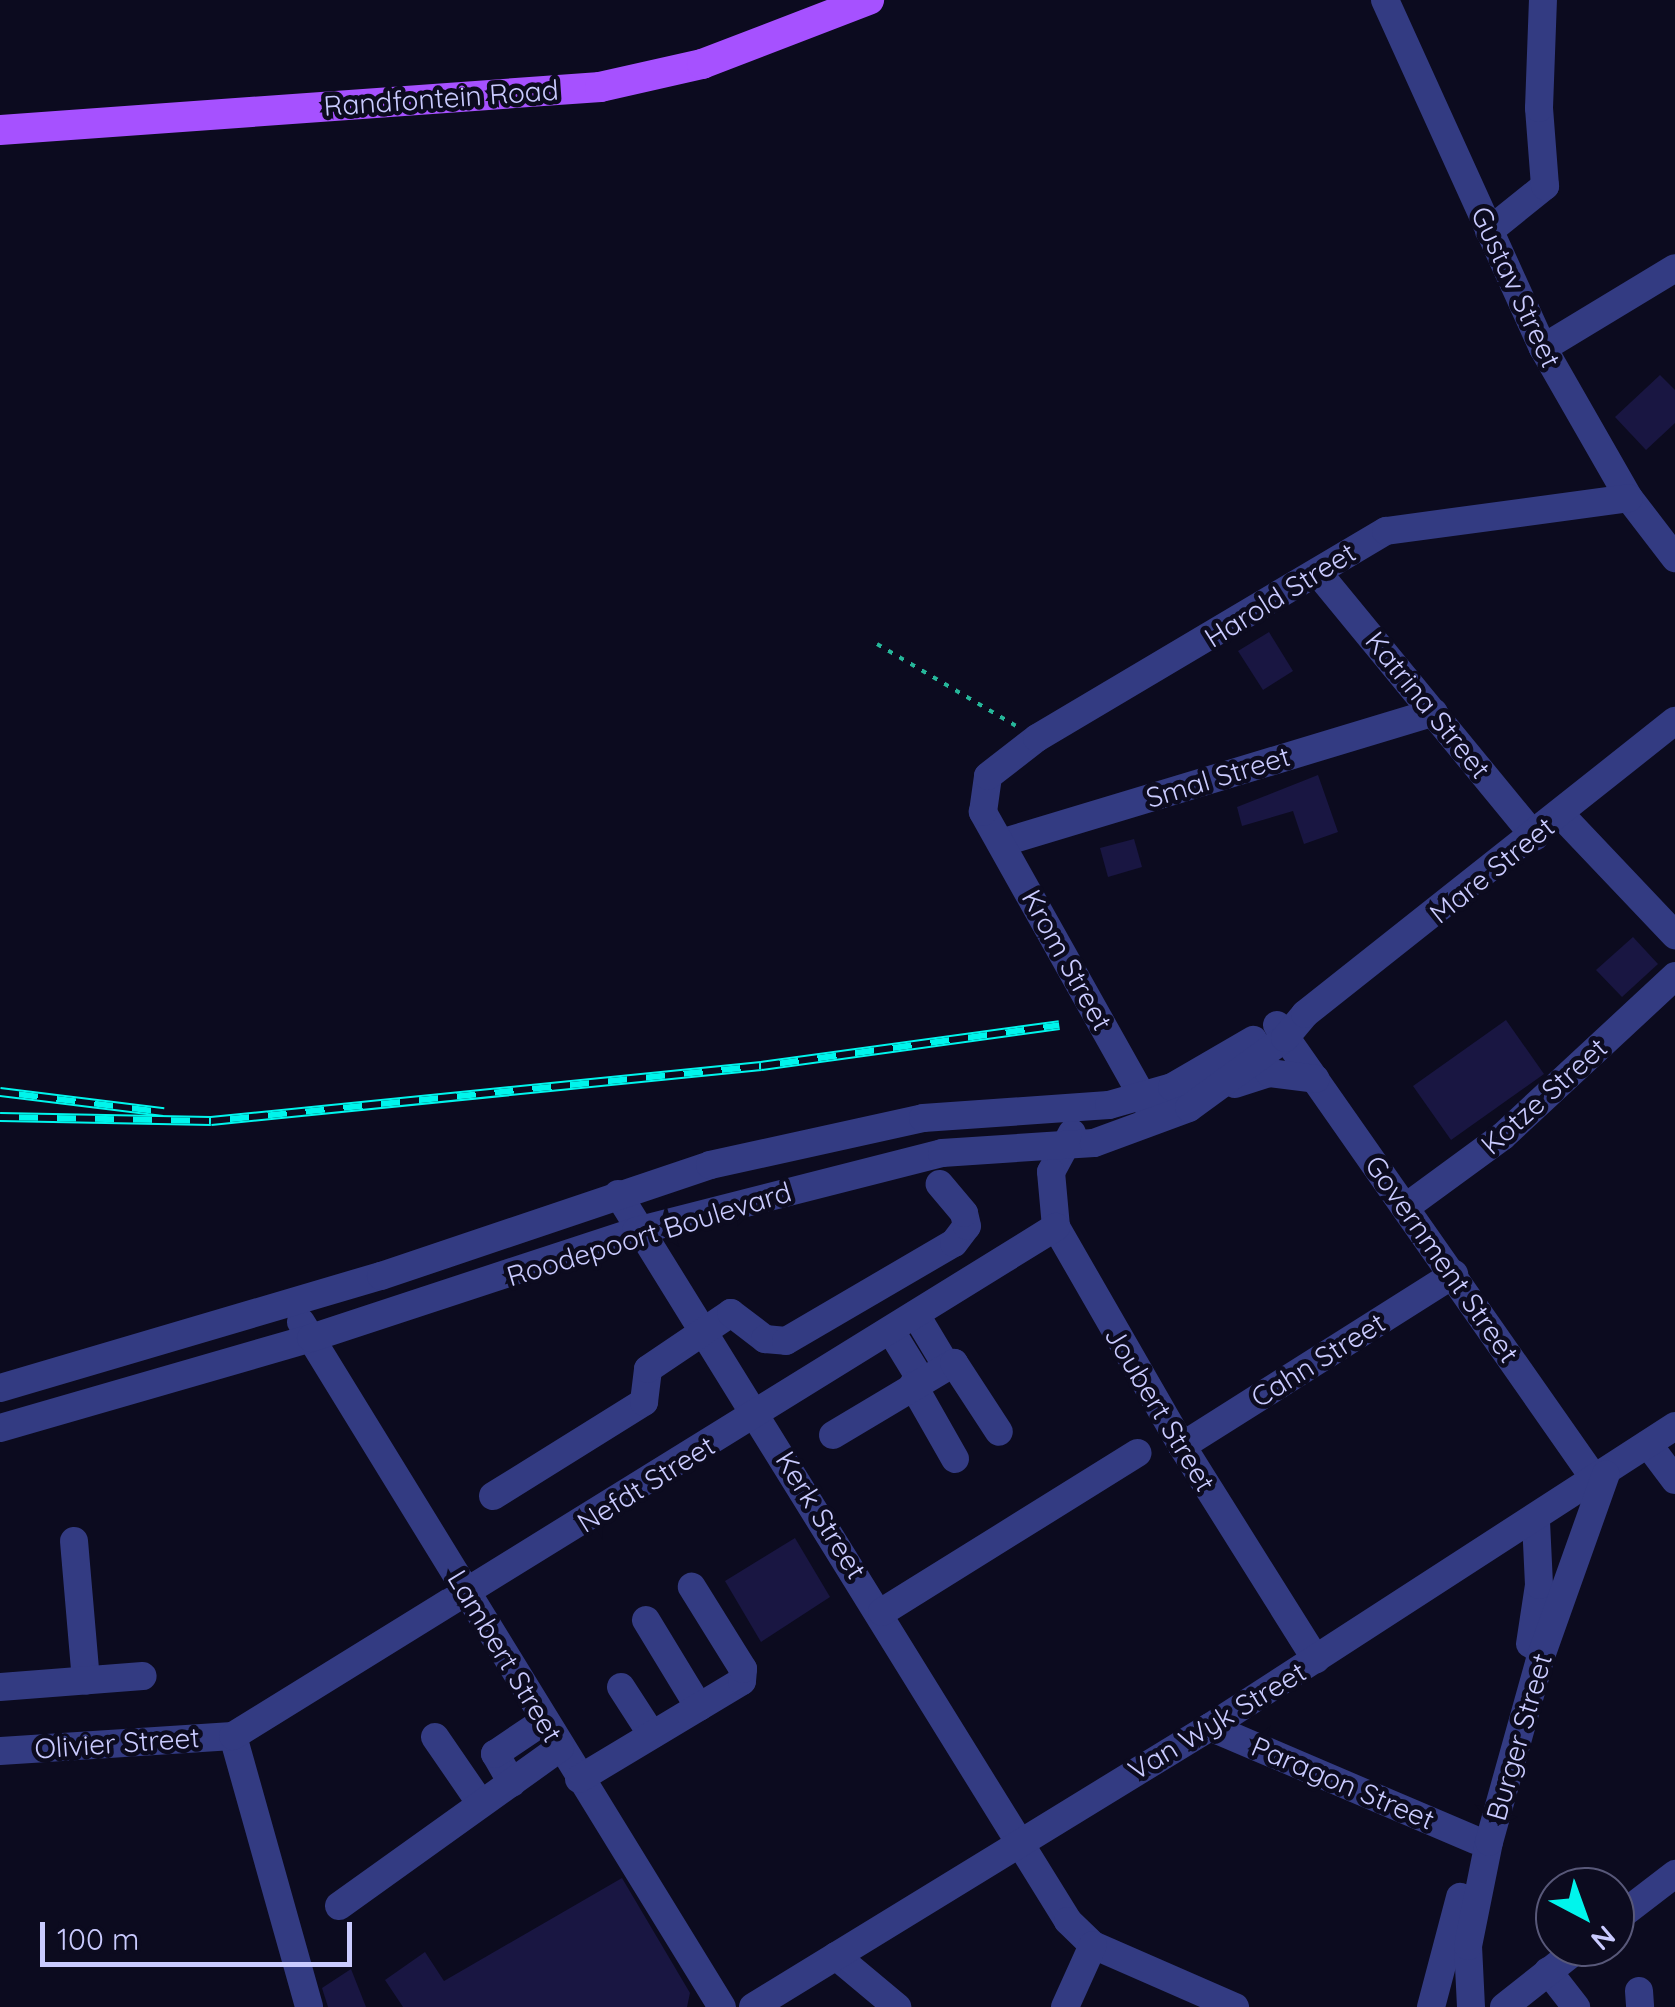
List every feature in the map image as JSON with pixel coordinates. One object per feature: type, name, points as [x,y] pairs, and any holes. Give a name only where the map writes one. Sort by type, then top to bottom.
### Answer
[{"type":"main road","name":"Randfontein Road","points":[[0,130],[600,87],[770,42],[869,0]]},
{"type":"street","name":"Gustav Street","points":[[1384,0],[1543,348],[1629,498],[1675,558]]},
{"type":"street","points":[[1489,231],[1545,186],[1539,108],[1543,0]]},
{"type":"street","points":[[1543,348],[1675,268]]},
{"type":"street","name":"Harold Street","points":[[980,799],[995,767],[1038,738],[1319,574],[1360,545],[1403,526],[1629,498]]},
{"type":"street","name":"Katrina Street","points":[[1319,574],[1535,837]]},
{"type":"street","name":"Smal Street","points":[[1001,843],[1434,712]]},
{"type":"street","name":"Mare Street","points":[[1281,1031],[1535,837],[1675,721]]},
{"type":"street","name":"Krom Street","points":[[980,799],[1155,1121]]},
{"type":"street","points":[[1561,815],[1675,934]]},
{"type":"street","name":"Kotze Street","points":[[1406,1207],[1516,1125],[1675,976]]},
{"type":"street","name":"Roodepoort Boulevard","points":[[0,1388],[290,1304],[618,1194],[823,1138],[977,1115],[1085,1110],[1143,1095],[1207,1070],[1281,1031]]},
{"type":"street","name":"Roodepoort Boulevard","points":[[0,1428],[311,1338],[636,1231],[942,1153],[1065,1146],[1155,1121],[1188,1108],[1281,1031]]},
{"type":"street","name":"Government Street","points":[[1281,1031],[1601,1478]]},
{"type":"street","points":[[1188,1108],[1269,1073],[1316,1078]]},
{"type":"street","name":"Joubert Street","points":[[1085,1110],[1051,1172],[1056,1227],[1182,1446],[1316,1660]]},
{"type":"street","points":[[977,1115],[1022,1125],[1065,1146]]},
{"type":"street","points":[[492,1496],[644,1402],[648,1369],[730,1312],[765,1339],[786,1341],[839,1314],[960,1235],[964,1213],[940,1184]]},
{"type":"street","name":"Kerk Street","points":[[618,1194],[636,1231],[758,1414],[1022,1837],[1068,1921],[1093,1945]]},
{"type":"street","name":"Nefdt Street","points":[[234,1736],[1056,1227]]},
{"type":"street","name":"Cahn Street","points":[[1182,1446],[1454,1274]]},
{"type":"street","name":"Lambert Street","points":[[290,1304],[722,2007]]},
{"type":"street","points":[[916,1315],[946,1365]]},
{"type":"street","points":[[891,1331],[954,1459]]},
{"type":"street","points":[[833,1435],[946,1365],[958,1365],[999,1432]]},
{"type":"street","name":"Van Wyk Street","points":[[753,2007],[1022,1837],[1210,1727],[1536,1521],[1675,1426]]},
{"type":"street","points":[[1648,1444],[1675,1480]]},
{"type":"street","points":[[882,1612],[1137,1453]]},
{"type":"street","name":"Burger Street","points":[[1471,2007],[1468,1946],[1489,1842],[1540,1659],[1601,1478]]},
{"type":"street","name":"Burger Street","points":[[1431,2007],[1533,1634],[1540,1585],[1536,1521]]},
{"type":"street","points":[[74,1541],[86,1680]]},
{"type":"street","points":[[579,1779],[699,1707],[744,1674],[692,1587]]},
{"type":"street","points":[[646,1620],[699,1707]]},
{"type":"street","points":[[0,1687],[143,1676]]},
{"type":"street","points":[[621,1687],[652,1735]]},
{"type":"street","points":[[512,1783],[495,1754],[544,1721]]},
{"type":"street","name":"Paragon Street","points":[[1210,1727],[1475,1840]]},
{"type":"street","points":[[234,1736],[310,2007]]},
{"type":"street","name":"Olivier Street","points":[[0,1751],[234,1736]]},
{"type":"street","points":[[435,1736],[481,1804]]},
{"type":"street","points":[[338,1906],[560,1748]]},
{"type":"street","points":[[1635,1905],[1675,1874]]},
{"type":"street","points":[[1065,2007],[1093,1945],[1235,2007]]},
{"type":"street","points":[[836,1956],[897,2007]]},
{"type":"street","points":[[1504,2007],[1553,1967]]},
{"type":"street","points":[[1548,1971],[1576,2007]]},
{"type":"path","points":[[877,644],[1038,738]]},
{"type":"building","points":[[1660,375],[1675,390],[1675,423],[1646,450],[1615,417]]},
{"type":"building","points":[[1269,632],[1293,671],[1263,690],[1238,651]]},
{"type":"building","points":[[1318,775],[1338,832],[1304,844],[1293,811],[1242,826],[1237,807]]},
{"type":"building","points":[[1134,839],[1142,867],[1108,877],[1100,848]]},
{"type":"building","points":[[1633,937],[1658,964],[1622,997],[1596,970]]},
{"type":"building","points":[[1506,1020],[1544,1074],[1451,1140],[1413,1086]]},
{"type":"building","points":[[795,1538],[830,1597],[761,1642],[725,1581]]},
{"type":"building","points":[[622,1878],[690,1993],[687,2007],[403,2007],[385,1980],[425,1952],[444,1981]]},
{"type":"building","points":[[351,1969],[366,2007],[328,2007],[322,1988]]},
{"type":"railway","points":[[0,1117],[211,1121],[761,1066],[1059,1025]]},
{"type":"railway","points":[[0,1092],[164,1112]]}]
